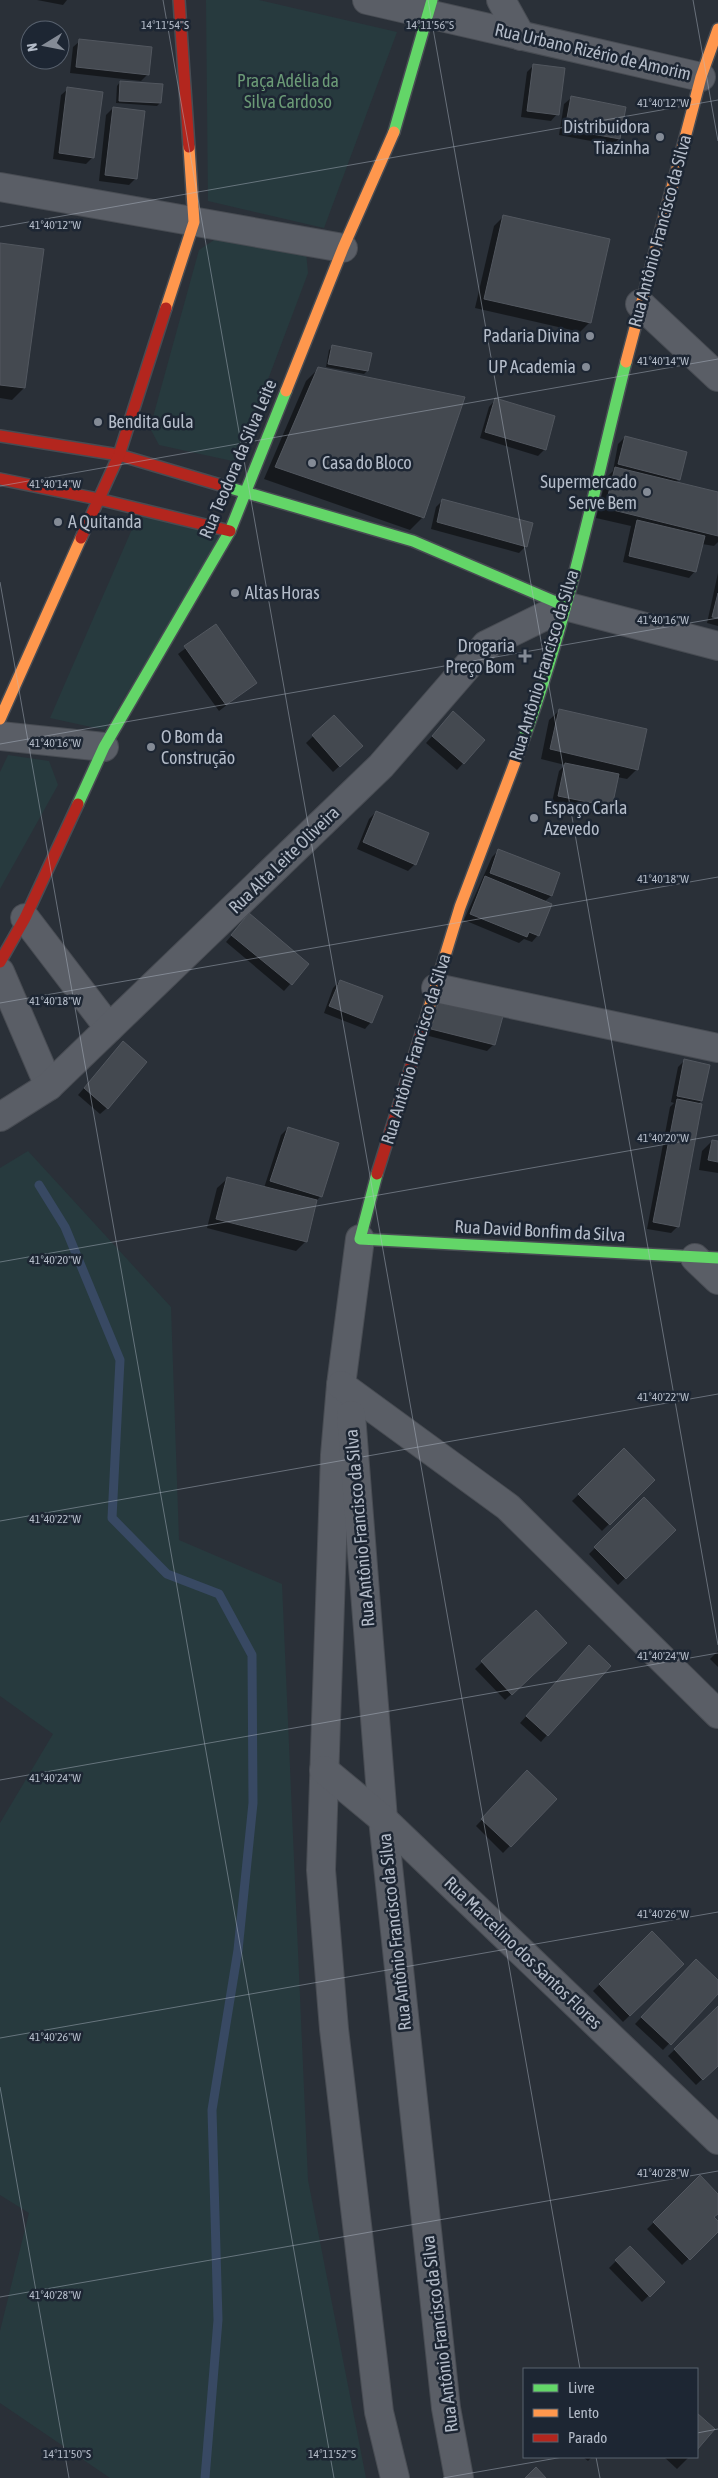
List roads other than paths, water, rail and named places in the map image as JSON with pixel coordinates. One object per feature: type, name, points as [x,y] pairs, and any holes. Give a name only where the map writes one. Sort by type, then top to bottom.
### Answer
[{"type":"street","points":[[0,719],[118,455],[194,222],[179,0]]},
{"type":"street","name":"Rua Urbano Rizério de Amorim","points":[[367,0],[431,8],[521,36],[701,77]]},
{"type":"street","points":[[501,0],[521,36]]},
{"type":"street","name":"Rua Teodora da Silva Leite","points":[[0,962],[25,918],[104,747],[230,531],[343,248],[399,122],[431,8]]},
{"type":"street","name":"Rua Antônio Francisco da Silva","points":[[395,2478],[379,2412],[334,2029],[321,1870],[335,1455],[341,1385],[360,1239],[460,907],[533,716],[565,606],[640,304],[701,77],[718,28]]},
{"type":"street","points":[[0,187],[343,248]]},
{"type":"street","points":[[640,304],[718,377]]},
{"type":"street","points":[[0,436],[118,455],[246,492],[413,541],[565,606],[718,646]]},
{"type":"street","points":[[0,479],[98,499],[230,531]]},
{"type":"street","name":"Rua Alta Leite Oliveira","points":[[0,1117],[49,1086],[381,766],[486,645],[565,606]]},
{"type":"street","points":[[0,736],[104,747]]},
{"type":"street","points":[[25,918],[109,1028]]},
{"type":"street","points":[[0,972],[49,1086]]},
{"type":"street","points":[[436,988],[718,1048]]},
{"type":"street","name":"Rua David Bonfim da Silva","points":[[360,1239],[707,1258]]},
{"type":"street","points":[[707,1258],[718,1280]]},
{"type":"street","points":[[341,1385],[508,1507],[718,1714]]},
{"type":"street","name":"Rua Antônio Francisco da Silva","points":[[341,1385],[352,1417],[383,1819],[446,2408],[459,2478]]},
{"type":"street","name":"Rua Marcelino dos Santos Flores","points":[[324,1770],[383,1819],[718,2140]]},
{"type":"waterway","points":[[39,1185],[65,1227],[120,1360],[112,1518],[167,1574],[219,1594],[252,1655],[253,1803],[238,1950],[212,2110],[218,2320],[205,2478]]},
{"type":"place","name":"Distribuidora Tiazinha","points":[[660,137]]},
{"type":"place","name":"Padaria Divina","points":[[590,336]]},
{"type":"place","name":"UP Academia","points":[[586,367]]},
{"type":"place","name":"Bendita Gula","points":[[98,422]]},
{"type":"place","name":"Casa do Bloco","points":[[312,463]]},
{"type":"place","name":"Supermercado Serve Bem","points":[[647,492]]},
{"type":"place","name":"A Quitanda","points":[[58,522]]},
{"type":"place","name":"Altas Horas","points":[[235,593]]},
{"type":"place","name":"Drogaria Preço Bom","points":[[525,656]]},
{"type":"place","name":"O Bom da Construção","points":[[151,747]]},
{"type":"place","name":"Espaço Carla Azevedo","points":[[534,818]]},
{"type":"park label","name":"Praça Adélia da Silva Cardoso","points":[[288,91]]}]
